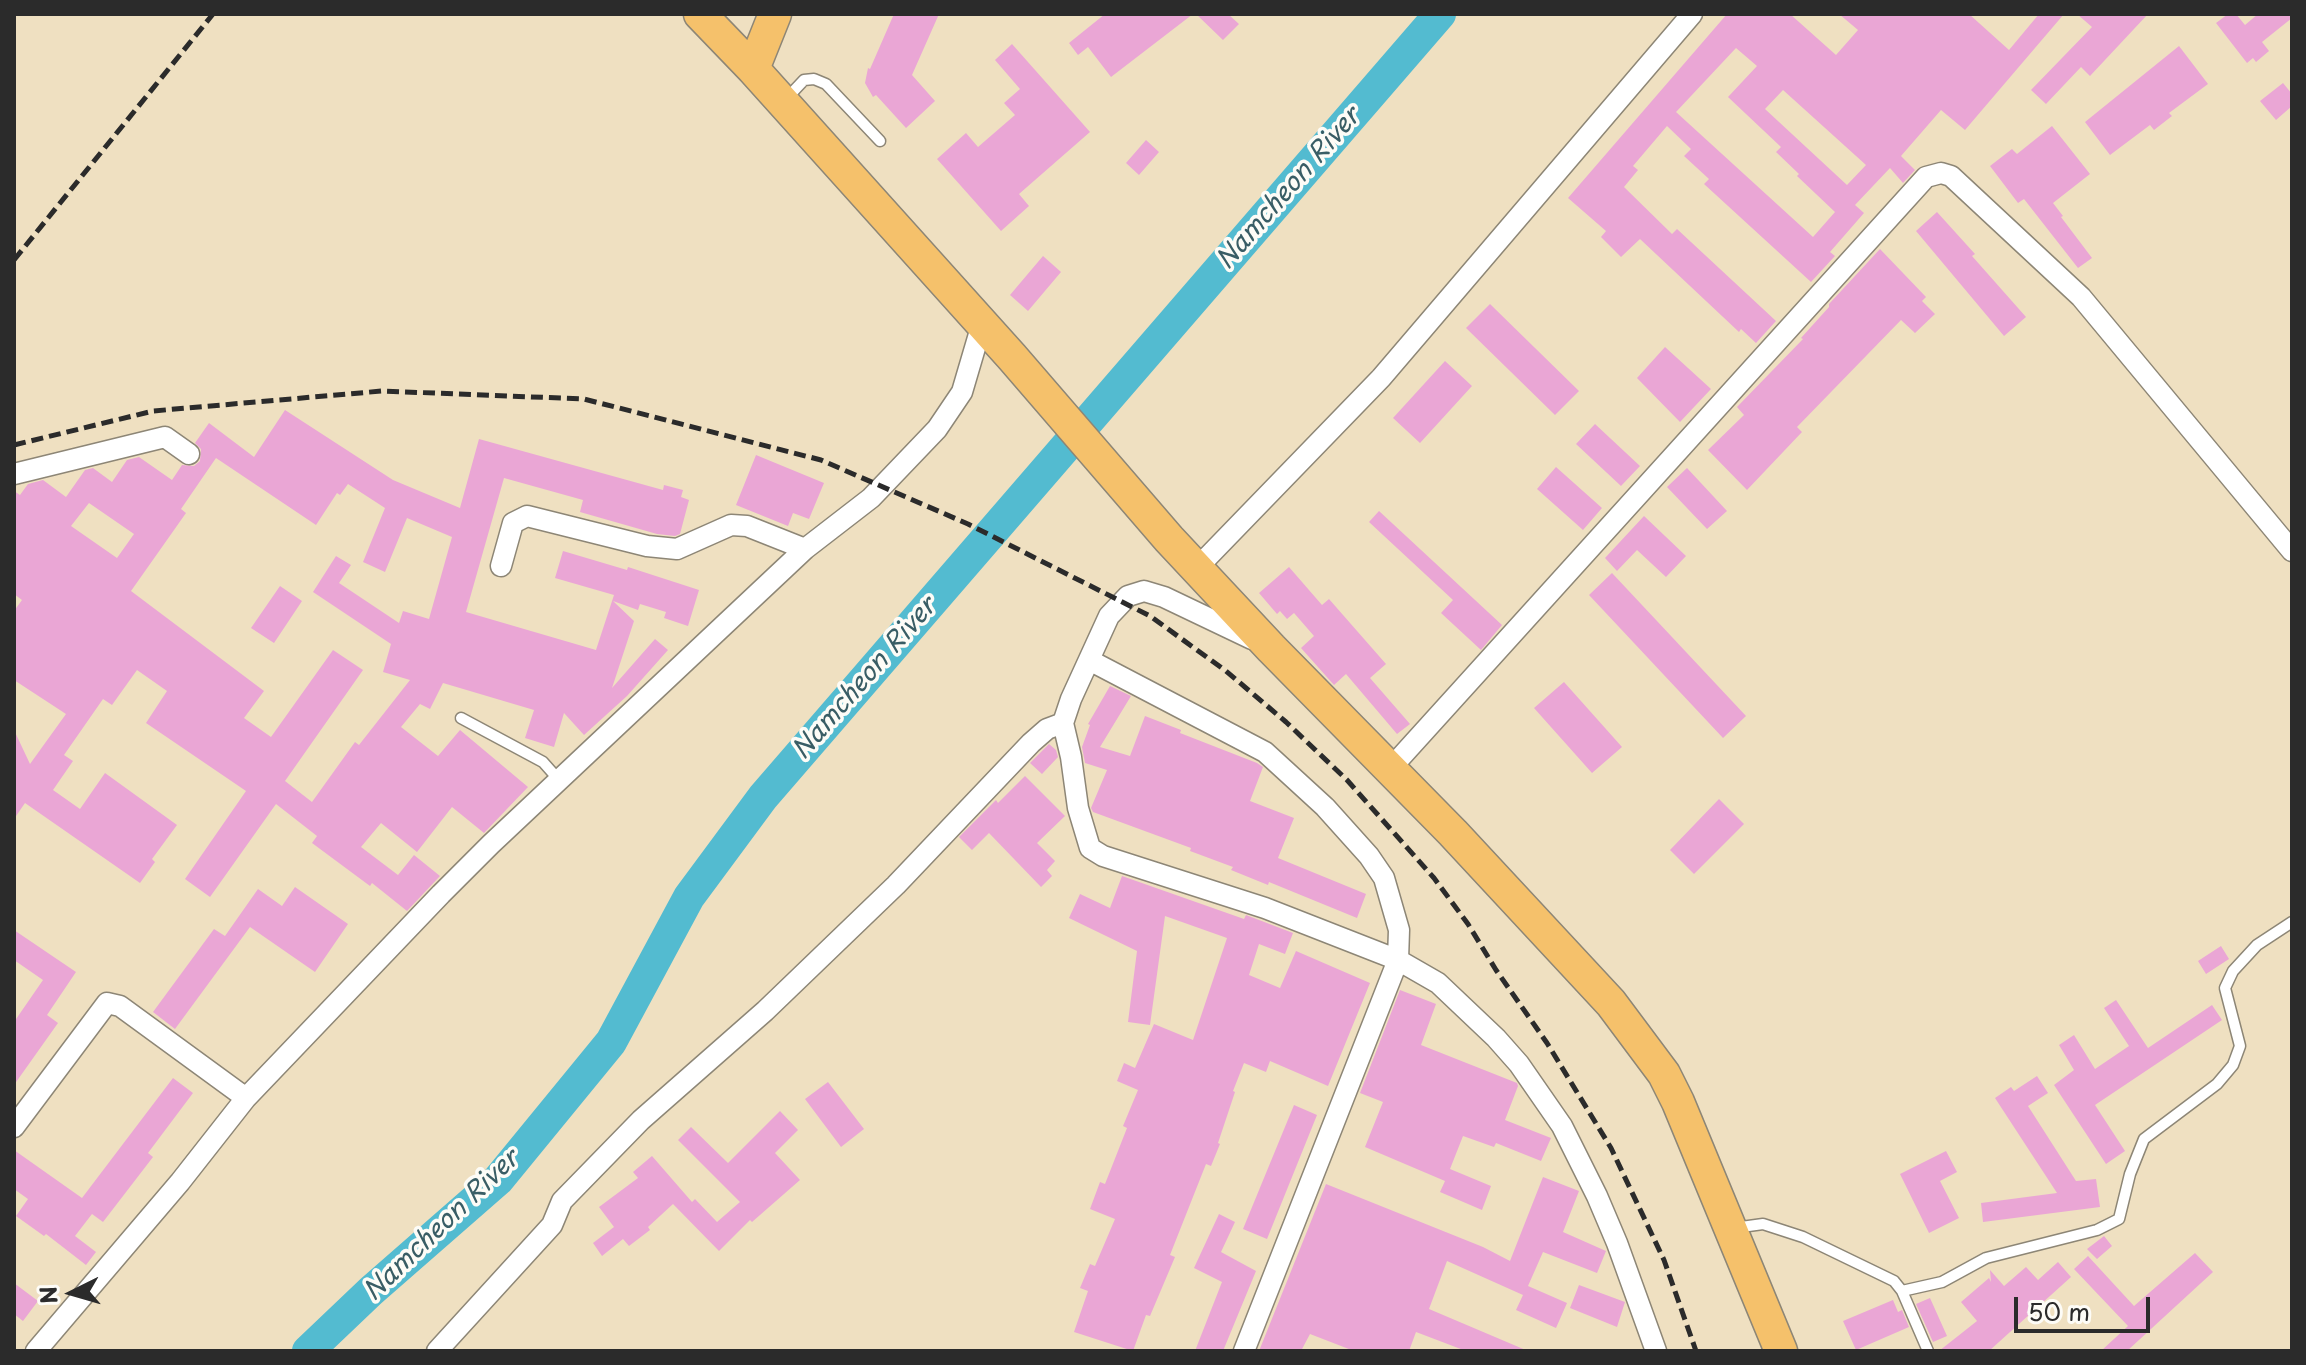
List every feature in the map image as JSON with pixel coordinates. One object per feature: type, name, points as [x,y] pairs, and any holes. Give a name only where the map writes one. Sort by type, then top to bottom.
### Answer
[{"type":"main road","points":[[700,14],[1012,357],[1196,569],[1611,1003],[1664,1074],[1678,1102],[1781,1351]]},
{"type":"main road","points":[[753,69],[775,14]]},
{"type":"street","points":[[1196,569],[1381,378],[1692,14]]},
{"type":"street","points":[[1390,769],[1926,177],[1941,173],[1951,176],[2081,297],[2292,551]]},
{"type":"street","points":[[36,1351],[180,1182],[246,1098],[441,894],[805,549],[871,498],[937,429],[962,392],[982,324]]},
{"type":"street","points":[[14,474],[165,437],[189,454]]},
{"type":"street","points":[[501,566],[513,523],[527,516],[647,546],[677,549],[731,525],[747,526],[805,549]]},
{"type":"street","points":[[1271,648],[1164,597],[1144,591],[1128,596],[1109,616],[1063,723],[1078,808],[1090,848],[1103,856],[1265,908],[1398,960],[1438,983],[1496,1038],[1538,1089],[1562,1126],[1617,1243],[1656,1351]]},
{"type":"street","points":[[1091,661],[1265,752],[1325,807],[1369,856],[1384,878],[1399,930],[1398,960],[1244,1351]]},
{"type":"street","points":[[437,1351],[552,1225],[562,1201],[641,1120],[765,1011],[896,885],[1031,743],[1047,729],[1063,723]]},
{"type":"street","points":[[14,1127],[107,1003],[120,1006],[246,1098]]},
{"type":"lane","points":[[783,102],[804,80],[814,79],[826,84],[880,141]]},
{"type":"lane","points":[[461,718],[543,762],[559,780]]},
{"type":"lane","points":[[1902,1291],[1942,1282],[1986,1258],[2097,1230],[2119,1219],[2130,1174],[2144,1139],[2217,1084],[2233,1065],[2240,1046],[2225,988],[2233,971],[2257,945],[2292,922]]},
{"type":"lane","points":[[1732,1228],[1763,1224],[1803,1237],[1894,1281],[1902,1291],[1928,1351]]},
{"type":"building","points":[[894,14],[939,14],[912,75],[935,101],[906,128],[876,95],[873,97],[865,83],[868,68]]},
{"type":"building","points":[[1105,14],[1193,14],[1111,77],[1088,47],[1078,55],[1069,43]]},
{"type":"building","points":[[1196,14],[1228,14],[1239,24],[1223,40]]},
{"type":"building","points":[[1727,14],[1790,14],[1836,55],[1858,30],[1839,14],[1969,14],[2009,50],[2039,14],[2064,14],[1965,130],[1941,110],[1901,156],[1915,170],[1903,183],[1890,168],[1855,205],[1864,213],[1830,252],[1835,256],[1811,282],[1704,184],[1709,179],[1684,156],[1691,149],[1667,126],[1633,166],[1638,170],[1624,187],[1672,234],[1677,229],[1776,321],[1756,343],[1741,329],[1739,332],[1640,239],[1621,257],[1601,237],[1606,231],[1568,198]],"holes":[[[1736,48],[1757,66],[1728,97],[1781,147],[1776,152],[1835,212],[1813,237],[1676,112]],[[1783,90],[1866,165],[1847,185],[1765,109]]]},
{"type":"building","points":[[2077,14],[2148,14],[2090,76],[2081,67],[2046,104],[2031,90],[2092,27]]},
{"type":"building","points":[[2228,14],[2236,14],[2245,25],[2258,14],[2292,14],[2292,18],[2262,42],[2269,51],[2256,62],[2253,58],[2247,63],[2216,23]]},
{"type":"building","points":[[1012,44],[1090,132],[1019,194],[1029,206],[1001,231],[937,159],[966,133],[978,147],[1015,115],[1004,103],[1020,89],[995,60]]},
{"type":"building","points":[[2179,46],[2208,84],[2169,113],[2172,116],[2154,130],[2150,125],[2110,155],[2085,122]]},
{"type":"building","points":[[2283,83],[2292,94],[2292,106],[2276,120],[2260,101]]},
{"type":"building","points":[[2052,126],[2090,174],[2053,203],[2092,258],[2078,268],[2024,199],[2018,203],[1990,166],[2012,149],[2017,154]]},
{"type":"building","points":[[1146,140],[1159,152],[1139,175],[1126,163]]},
{"type":"building","points":[[1937,212],[2026,317],[2004,336],[1916,231]]},
{"type":"building","points":[[1880,249],[1926,297],[1922,301],[1935,314],[1915,333],[1901,320],[1797,427],[1802,432],[1747,490],[1708,450],[1744,415],[1737,407],[1803,339],[1829,304]]},
{"type":"building","points":[[1043,256],[1061,272],[1028,311],[1010,295]]},
{"type":"building","points":[[1490,304],[1579,391],[1555,415],[1466,328]]},
{"type":"building","points":[[1665,347],[1711,389],[1680,422],[1637,378]]},
{"type":"building","points":[[1445,361],[1472,386],[1420,443],[1393,418]]},
{"type":"building","points":[[285,410],[393,480],[460,508],[479,439],[663,490],[664,485],[683,490],[681,497],[689,500],[680,534],[657,534],[580,512],[583,500],[504,478],[466,612],[596,650],[614,595],[555,578],[563,551],[627,570],[628,567],[699,590],[688,626],[664,618],[666,612],[640,604],[638,610],[613,601],[634,621],[612,688],[655,639],[668,650],[627,696],[584,735],[564,713],[554,747],[525,738],[534,710],[443,683],[430,709],[420,704],[401,727],[438,756],[460,730],[528,787],[484,833],[452,807],[417,852],[381,823],[361,847],[398,875],[414,855],[440,876],[407,911],[312,843],[317,836],[276,804],[210,897],[185,879],[246,791],[146,723],[167,691],[137,670],[112,705],[103,699],[64,755],[73,761],[53,790],[80,809],[105,773],[177,825],[152,859],[155,862],[140,883],[25,803],[14,819],[14,730],[30,764],[66,714],[14,680],[14,611],[22,600],[14,594],[14,491],[20,495],[28,484],[43,480],[66,497],[85,470],[93,468],[112,482],[127,460],[139,457],[172,480],[182,465],[194,466],[200,461],[201,449],[195,443],[209,423],[254,457]],"holes":[[[216,458],[316,525],[337,493],[340,495],[348,484],[385,508],[363,562],[385,572],[407,518],[452,537],[429,619],[403,611],[399,623],[339,583],[351,565],[336,556],[313,592],[391,644],[383,672],[410,680],[359,745],[355,742],[312,802],[285,781],[363,670],[333,650],[271,737],[244,718],[264,691],[131,591],[186,513],[181,509]],[[89,503],[134,534],[117,558],[71,526]]]},
{"type":"building","points":[[1595,424],[1640,466],[1621,486],[1576,444]]},
{"type":"building","points":[[756,455],[824,483],[809,519],[793,513],[788,526],[736,505]]},
{"type":"building","points":[[1556,467],[1602,508],[1583,530],[1537,489]]},
{"type":"building","points":[[1687,468],[1727,511],[1707,529],[1667,487]]},
{"type":"building","points":[[1379,511],[1502,625],[1481,650],[1441,613],[1453,600],[1369,522]]},
{"type":"building","points":[[1644,516],[1686,556],[1666,577],[1637,550],[1617,571],[1605,558]]},
{"type":"building","points":[[1289,567],[1322,605],[1329,599],[1386,664],[1370,678],[1410,724],[1397,734],[1346,674],[1334,685],[1301,648],[1314,636],[1294,613],[1287,619],[1280,611],[1277,614],[1259,593]]},
{"type":"building","points":[[1612,573],[1746,716],[1723,738],[1589,595]]},
{"type":"building","points":[[280,586],[302,601],[274,643],[251,628]]},
{"type":"building","points":[[1564,682],[1622,747],[1592,773],[1534,708]]},
{"type":"building","points":[[1110,686],[1131,696],[1100,747],[1130,756],[1145,716],[1257,763],[1263,767],[1250,801],[1294,818],[1278,858],[1366,894],[1357,918],[1231,870],[1233,867],[1190,851],[1191,848],[1093,812],[1091,808],[1107,770],[1085,763],[1082,747],[1088,724]]},
{"type":"building","points":[[1049,744],[1058,757],[1042,774],[1030,763]]},
{"type":"building","points":[[1025,776],[1065,816],[1037,843],[1055,861],[1047,870],[1052,876],[1041,887],[989,833],[972,850],[959,837]]},
{"type":"building","points":[[1719,799],[1744,824],[1694,874],[1670,850]]},
{"type":"building","points":[[1122,876],[1293,933],[1285,954],[1259,944],[1249,975],[1280,988],[1296,951],[1370,983],[1328,1086],[1270,1061],[1266,1072],[1244,1063],[1233,1091],[1220,1144],[1211,1166],[1206,1164],[1170,1255],[1175,1257],[1150,1316],[1146,1315],[1133,1351],[1074,1332],[1088,1291],[1080,1288],[1090,1264],[1095,1266],[1115,1219],[1090,1209],[1100,1182],[1105,1184],[1138,1090],[1117,1081],[1124,1063],[1135,1068],[1154,1024],[1193,1040],[1227,938],[1165,916],[1150,1025],[1128,1022],[1137,951],[1069,918],[1080,894],[1110,908]]},
{"type":"building","points":[[295,887],[348,924],[315,972],[250,927],[175,1029],[153,1012],[214,929],[225,936],[258,889],[282,906]]},
{"type":"building","points":[[14,930],[76,972],[47,1015],[58,1023],[14,1085],[14,1022],[43,980],[14,960]]},
{"type":"building","points":[[2221,946],[2229,959],[2206,974],[2198,961]]},
{"type":"building","points":[[1400,990],[1436,1004],[1421,1045],[1517,1083],[1505,1120],[1551,1138],[1541,1161],[1496,1143],[1494,1147],[1463,1136],[1450,1169],[1491,1186],[1482,1210],[1440,1192],[1445,1181],[1365,1147],[1383,1102],[1360,1093]]},
{"type":"building","points":[[2116,1000],[2148,1048],[2212,1005],[2222,1020],[2095,1105],[2125,1151],[2106,1164],[2054,1085],[2074,1070],[2059,1045],[2074,1035],[2095,1069],[2129,1046],[2104,1008]]},
{"type":"building","points":[[2037,1076],[2048,1093],[2028,1106],[2076,1181],[2096,1179],[2100,1207],[1983,1222],[1981,1203],[2057,1193],[1995,1098],[2011,1087],[2014,1091]]},
{"type":"building","points":[[173,1078],[193,1093],[148,1153],[153,1157],[103,1222],[92,1214],[75,1236],[96,1252],[86,1265],[46,1234],[44,1236],[16,1216],[28,1199],[14,1189],[14,1150],[82,1198]]},
{"type":"building","points":[[828,1082],[864,1129],[841,1147],[805,1099]]},
{"type":"building","points":[[1294,1105],[1317,1115],[1267,1239],[1243,1229]]},
{"type":"building","points":[[780,1111],[798,1130],[775,1153],[800,1180],[752,1222],[750,1220],[719,1251],[673,1204],[648,1227],[650,1230],[629,1246],[623,1239],[602,1256],[593,1243],[614,1227],[599,1207],[638,1178],[633,1172],[652,1156],[692,1202],[695,1199],[717,1222],[740,1202],[678,1140],[691,1127],[728,1163]]},
{"type":"building","points":[[1946,1151],[1957,1172],[1940,1181],[1959,1218],[1929,1233],[1900,1174]]},
{"type":"building","points":[[1543,1177],[1579,1191],[1563,1232],[1606,1251],[1597,1273],[1543,1252],[1528,1286],[1567,1303],[1556,1328],[1516,1310],[1523,1295],[1447,1261],[1429,1309],[1528,1351],[1466,1351],[1416,1332],[1409,1351],[1354,1351],[1310,1334],[1301,1351],[1259,1351],[1326,1184],[1483,1247],[1510,1261]]},
{"type":"building","points":[[1219,1214],[1235,1222],[1221,1252],[1256,1271],[1223,1351],[1195,1351],[1222,1282],[1194,1268]]},
{"type":"building","points":[[2104,1236],[2112,1246],[2097,1259],[2087,1249]]},
{"type":"building","points":[[2195,1253],[2213,1272],[2127,1351],[2101,1351],[2128,1326],[2074,1269],[2088,1256],[2134,1306]]},
{"type":"building","points":[[2058,1262],[2071,1277],[1989,1351],[1939,1351],[1977,1321],[1961,1302],[1989,1278],[1991,1282],[1990,1270],[2004,1286],[2026,1267],[2038,1280]]},
{"type":"building","points":[[14,1283],[38,1301],[23,1321],[14,1314]]},
{"type":"building","points":[[1579,1285],[1625,1302],[1617,1327],[1570,1308]]},
{"type":"building","points":[[1930,1298],[1947,1336],[1933,1342],[1916,1304]]},
{"type":"building","points":[[1893,1300],[1898,1312],[1902,1310],[1909,1327],[1856,1350],[1843,1321]]},
{"type":"waterway","name":"Namcheon River","points":[[308,1351],[371,1291],[498,1180],[611,1042],[689,897],[763,797],[1440,14]]},
{"type":"railway","points":[[14,260],[213,14]]},
{"type":"railway","points":[[14,445],[153,411],[382,391],[584,399],[821,460],[968,524],[1150,616],[1226,671],[1286,722],[1347,780],[1434,878],[1547,1043],[1611,1148],[1664,1260],[1696,1351]]}]
